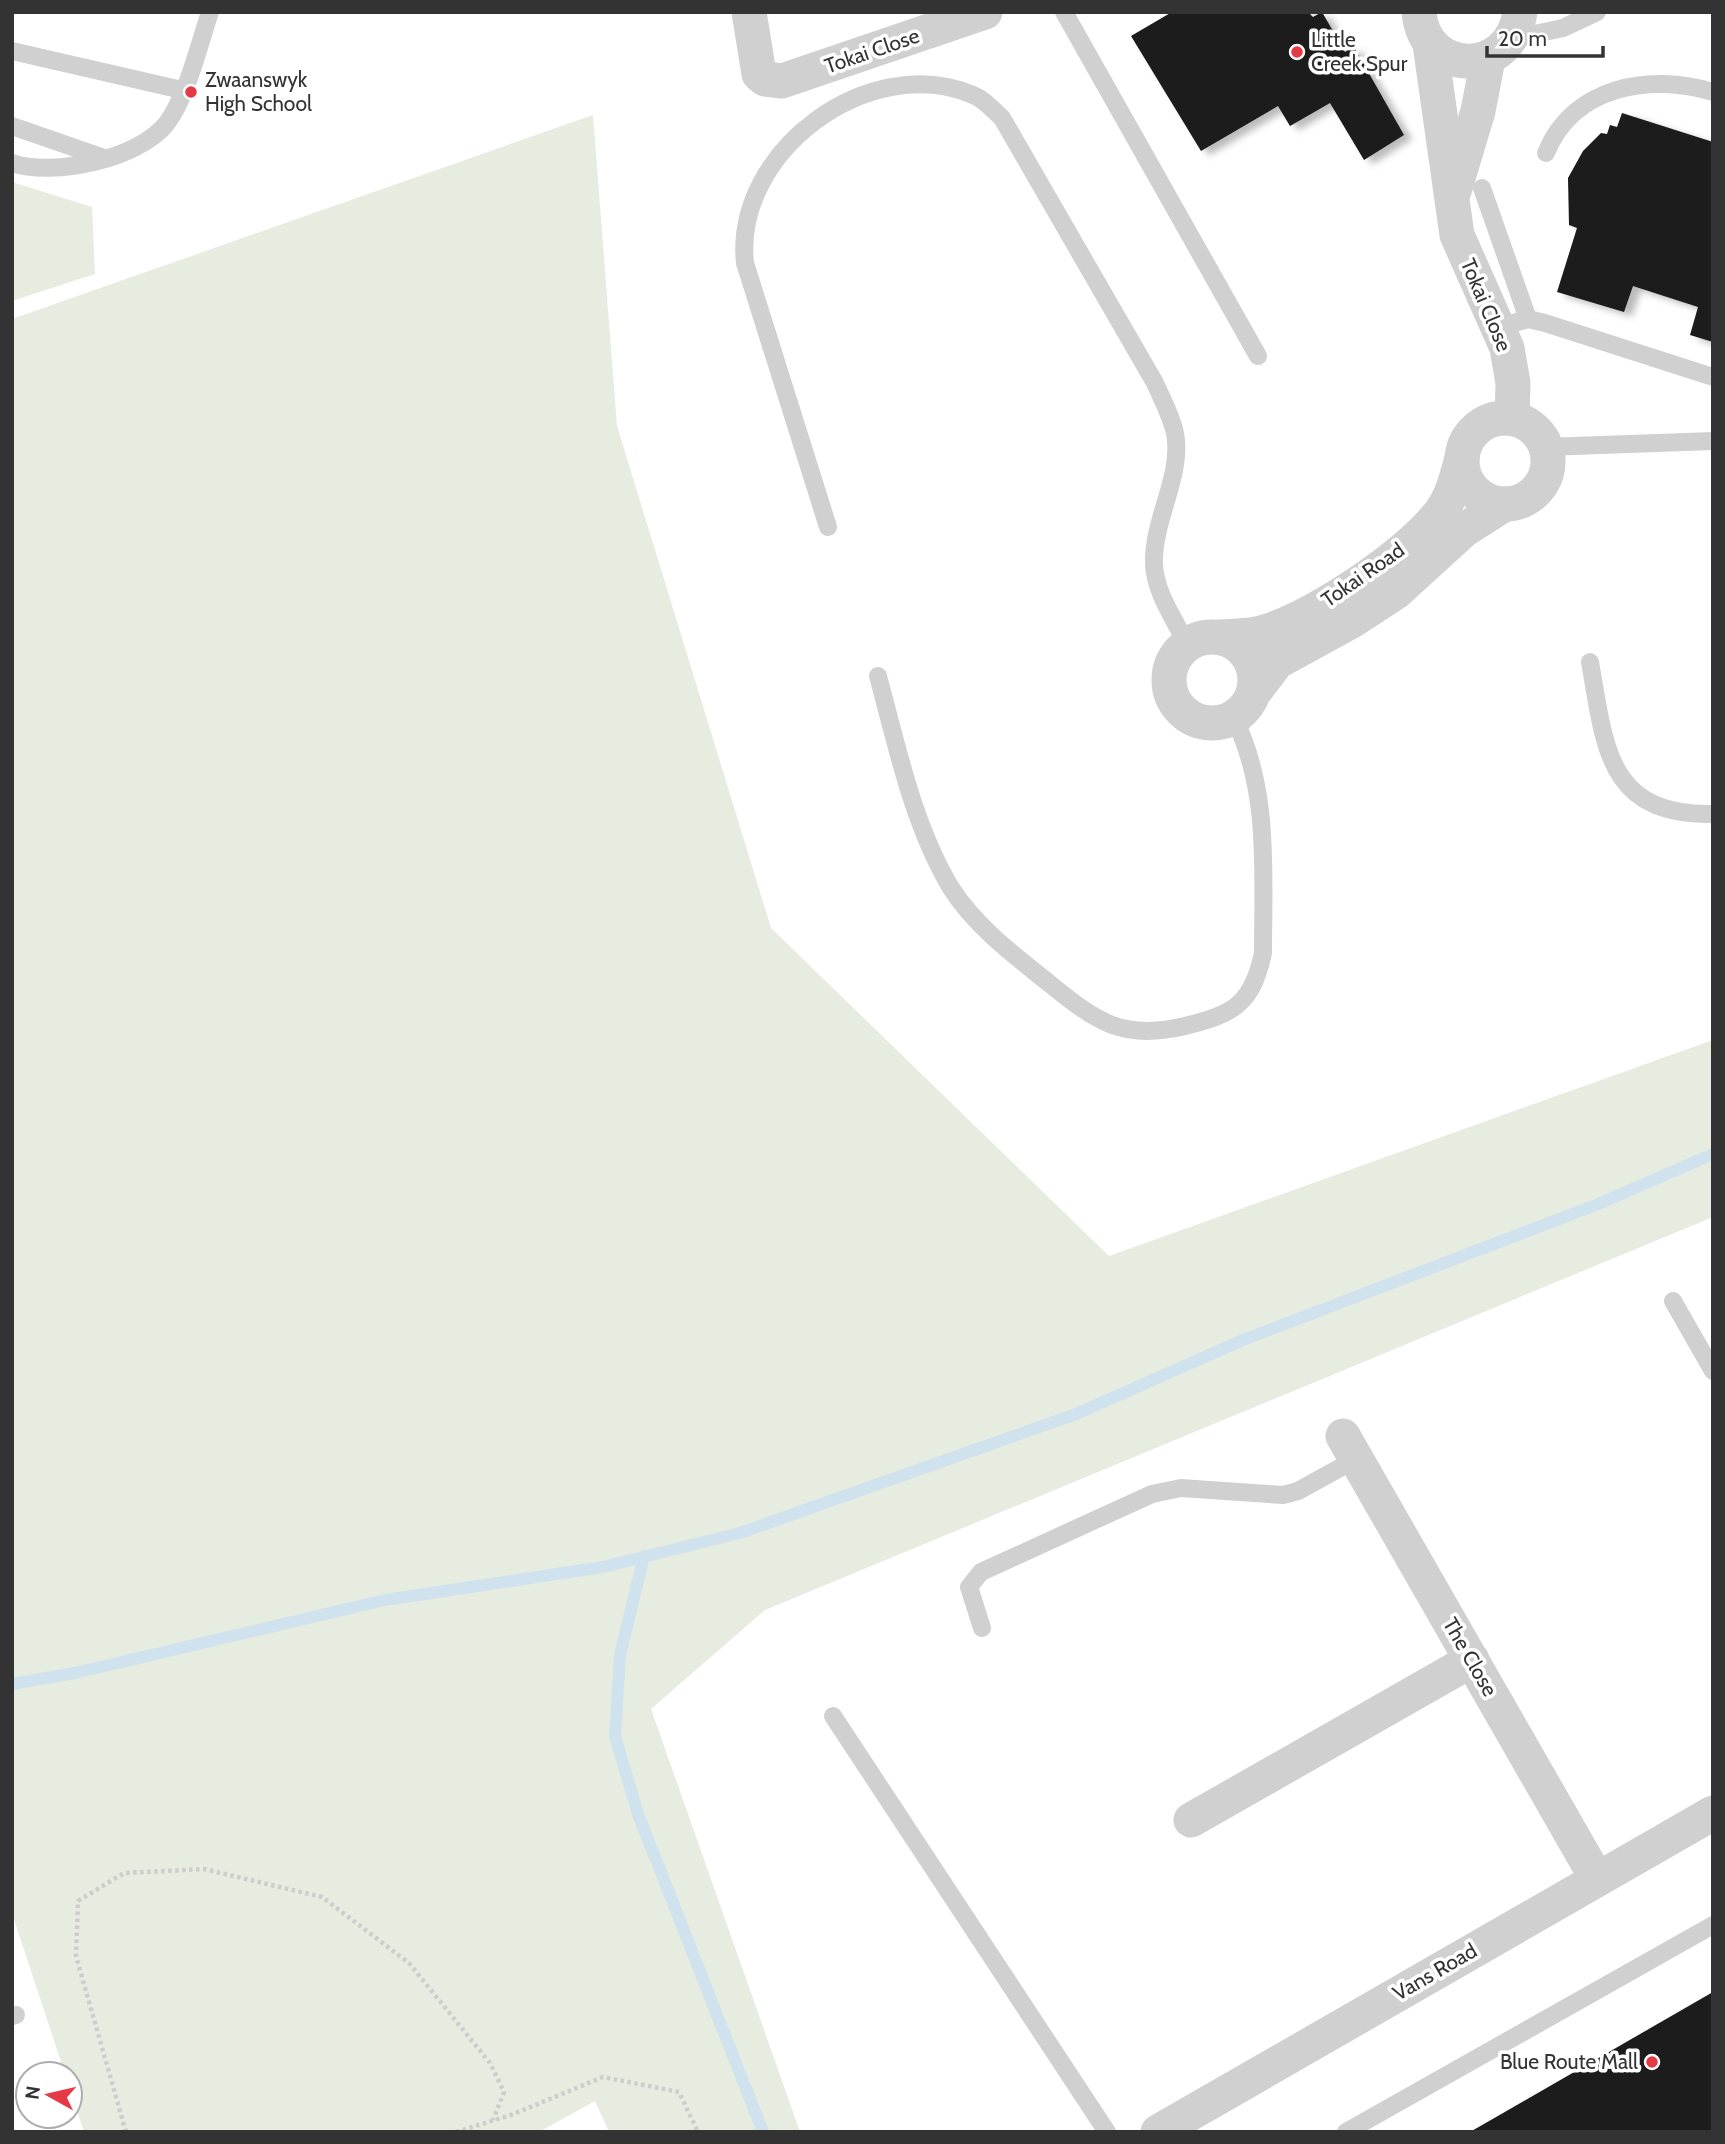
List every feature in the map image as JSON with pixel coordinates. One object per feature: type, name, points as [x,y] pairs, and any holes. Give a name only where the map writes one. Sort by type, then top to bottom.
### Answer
[{"type":"street","name":"Tokai Close","points":[[749,12],[759,74],[773,81],[792,79],[985,12]]},
{"type":"street","name":"Tokai Close","points":[[1424,28],[1437,110],[1467,191]]},
{"type":"street","points":[[1424,28],[1456,61],[1472,62],[1507,37]]},
{"type":"street","name":"Tokai Close","points":[[1507,37],[1478,111],[1467,191],[1457,235],[1513,323],[1507,348],[1513,383],[1511,418]]},
{"type":"street","points":[[1511,418],[1533,428],[1545,447],[1546,474],[1530,495],[1505,504],[1491,502],[1469,485],[1463,472],[1462,458],[1472,432],[1484,423],[1511,418]]},
{"type":"street","name":"Tokai Road","points":[[1204,640],[1247,636],[1278,627],[1344,591],[1381,566],[1416,537],[1441,511],[1456,483],[1462,458]]},
{"type":"street","name":"Tokai Road","points":[[1244,704],[1278,662],[1350,622],[1396,592],[1464,530],[1505,504]]},
{"type":"street","points":[[1204,640],[1234,641],[1248,656],[1255,676],[1244,704],[1211,724],[1197,721],[1175,702],[1169,676],[1173,662],[1204,640]]},
{"type":"street","name":"The Close","points":[[1349,1448],[1597,1879]]},
{"type":"street","points":[[1191,1820],[1472,1660]]},
{"type":"street","name":"Vans Road","points":[[1158,2132],[1713,1813]]},
{"type":"lane","points":[[12,163],[26,168],[66,168],[137,147],[166,123],[182,90],[210,12]]},
{"type":"lane","points":[[1065,12],[1258,356]]},
{"type":"lane","points":[[1507,37],[1563,28],[1597,12]]},
{"type":"lane","points":[[12,51],[182,90]]},
{"type":"lane","points":[[1546,153],[1553,136],[1572,113],[1614,91],[1666,83],[1685,84],[1713,92]]},
{"type":"lane","points":[[828,527],[745,262],[743,242],[746,216],[757,189],[788,142],[827,113],[888,89],[916,84],[950,87],[976,96],[1002,118],[1148,371],[1171,416],[1176,436],[1174,462],[1154,560],[1161,593],[1204,640]]},
{"type":"lane","points":[[12,126],[104,158]]},
{"type":"lane","points":[[1513,323],[1713,377]]},
{"type":"lane","points":[[1545,447],[1713,441]]},
{"type":"lane","points":[[1590,662],[1607,750],[1624,784],[1652,806],[1684,815],[1713,814]]},
{"type":"lane","points":[[878,676],[927,838],[951,888],[972,916],[1082,1010],[1112,1026],[1137,1032],[1157,1032],[1222,1016],[1236,1008],[1251,991],[1260,971],[1264,953],[1262,826],[1256,780],[1245,740],[1244,704]]},
{"type":"lane","points":[[1673,1301],[1713,1371]]},
{"type":"lane","points":[[982,1628],[969,1594],[973,1578],[1139,1499],[1181,1488],[1283,1495],[1298,1491],[1349,1448]]},
{"type":"lane","points":[[832,1717],[1107,2132]]},
{"type":"lane","points":[[1346,2132],[1713,1925]]},
{"type":"path","points":[[126,2132],[76,1955],[78,1901],[124,1873],[204,1869],[322,1896],[409,1963],[490,2063],[504,2092],[493,2120]]},
{"type":"path","points":[[456,2132],[603,2077],[679,2092],[698,2132]]},
{"type":"shaded area","points":[[593,115],[617,426],[771,928],[1109,1256],[1713,1040],[1713,1217],[765,1610],[651,1709],[800,2132],[609,2132],[595,2101],[539,2132],[84,2132],[84,2060],[60,2060],[12,1913],[12,319]]},
{"type":"shaded area","points":[[12,182],[92,207],[95,274],[12,301]]},
{"type":"building","points":[[1172,12],[1308,12],[1313,17],[1322,12],[1345,52],[1354,47],[1404,135],[1364,160],[1330,103],[1290,126],[1278,106],[1201,151],[1131,36]]},
{"type":"building","points":[[1622,113],[1713,142],[1713,342],[1690,335],[1698,307],[1633,286],[1624,312],[1557,292],[1577,228],[1569,225],[1568,178],[1583,151],[1601,133],[1607,134],[1610,125],[1617,127]]},
{"type":"building","name":"Blue Route Mall","points":[[1713,1992],[1713,2132],[1470,2132]]},
{"type":"waterway","points":[[12,1684],[75,1673],[385,1600],[603,1567],[740,1533],[1076,1414],[1243,1340],[1596,1205],[1713,1154]]},
{"type":"waterway","points":[[644,1556],[620,1655],[615,1736],[638,1814],[763,2132]]},
{"type":"place","name":"Little Creek Spur","points":[[1297,52]]},
{"type":"place","name":"Zwaanswyk High School","points":[[191,92]]},
{"type":"place","name":"Blue Route Mall","points":[[1652,2062]]}]
